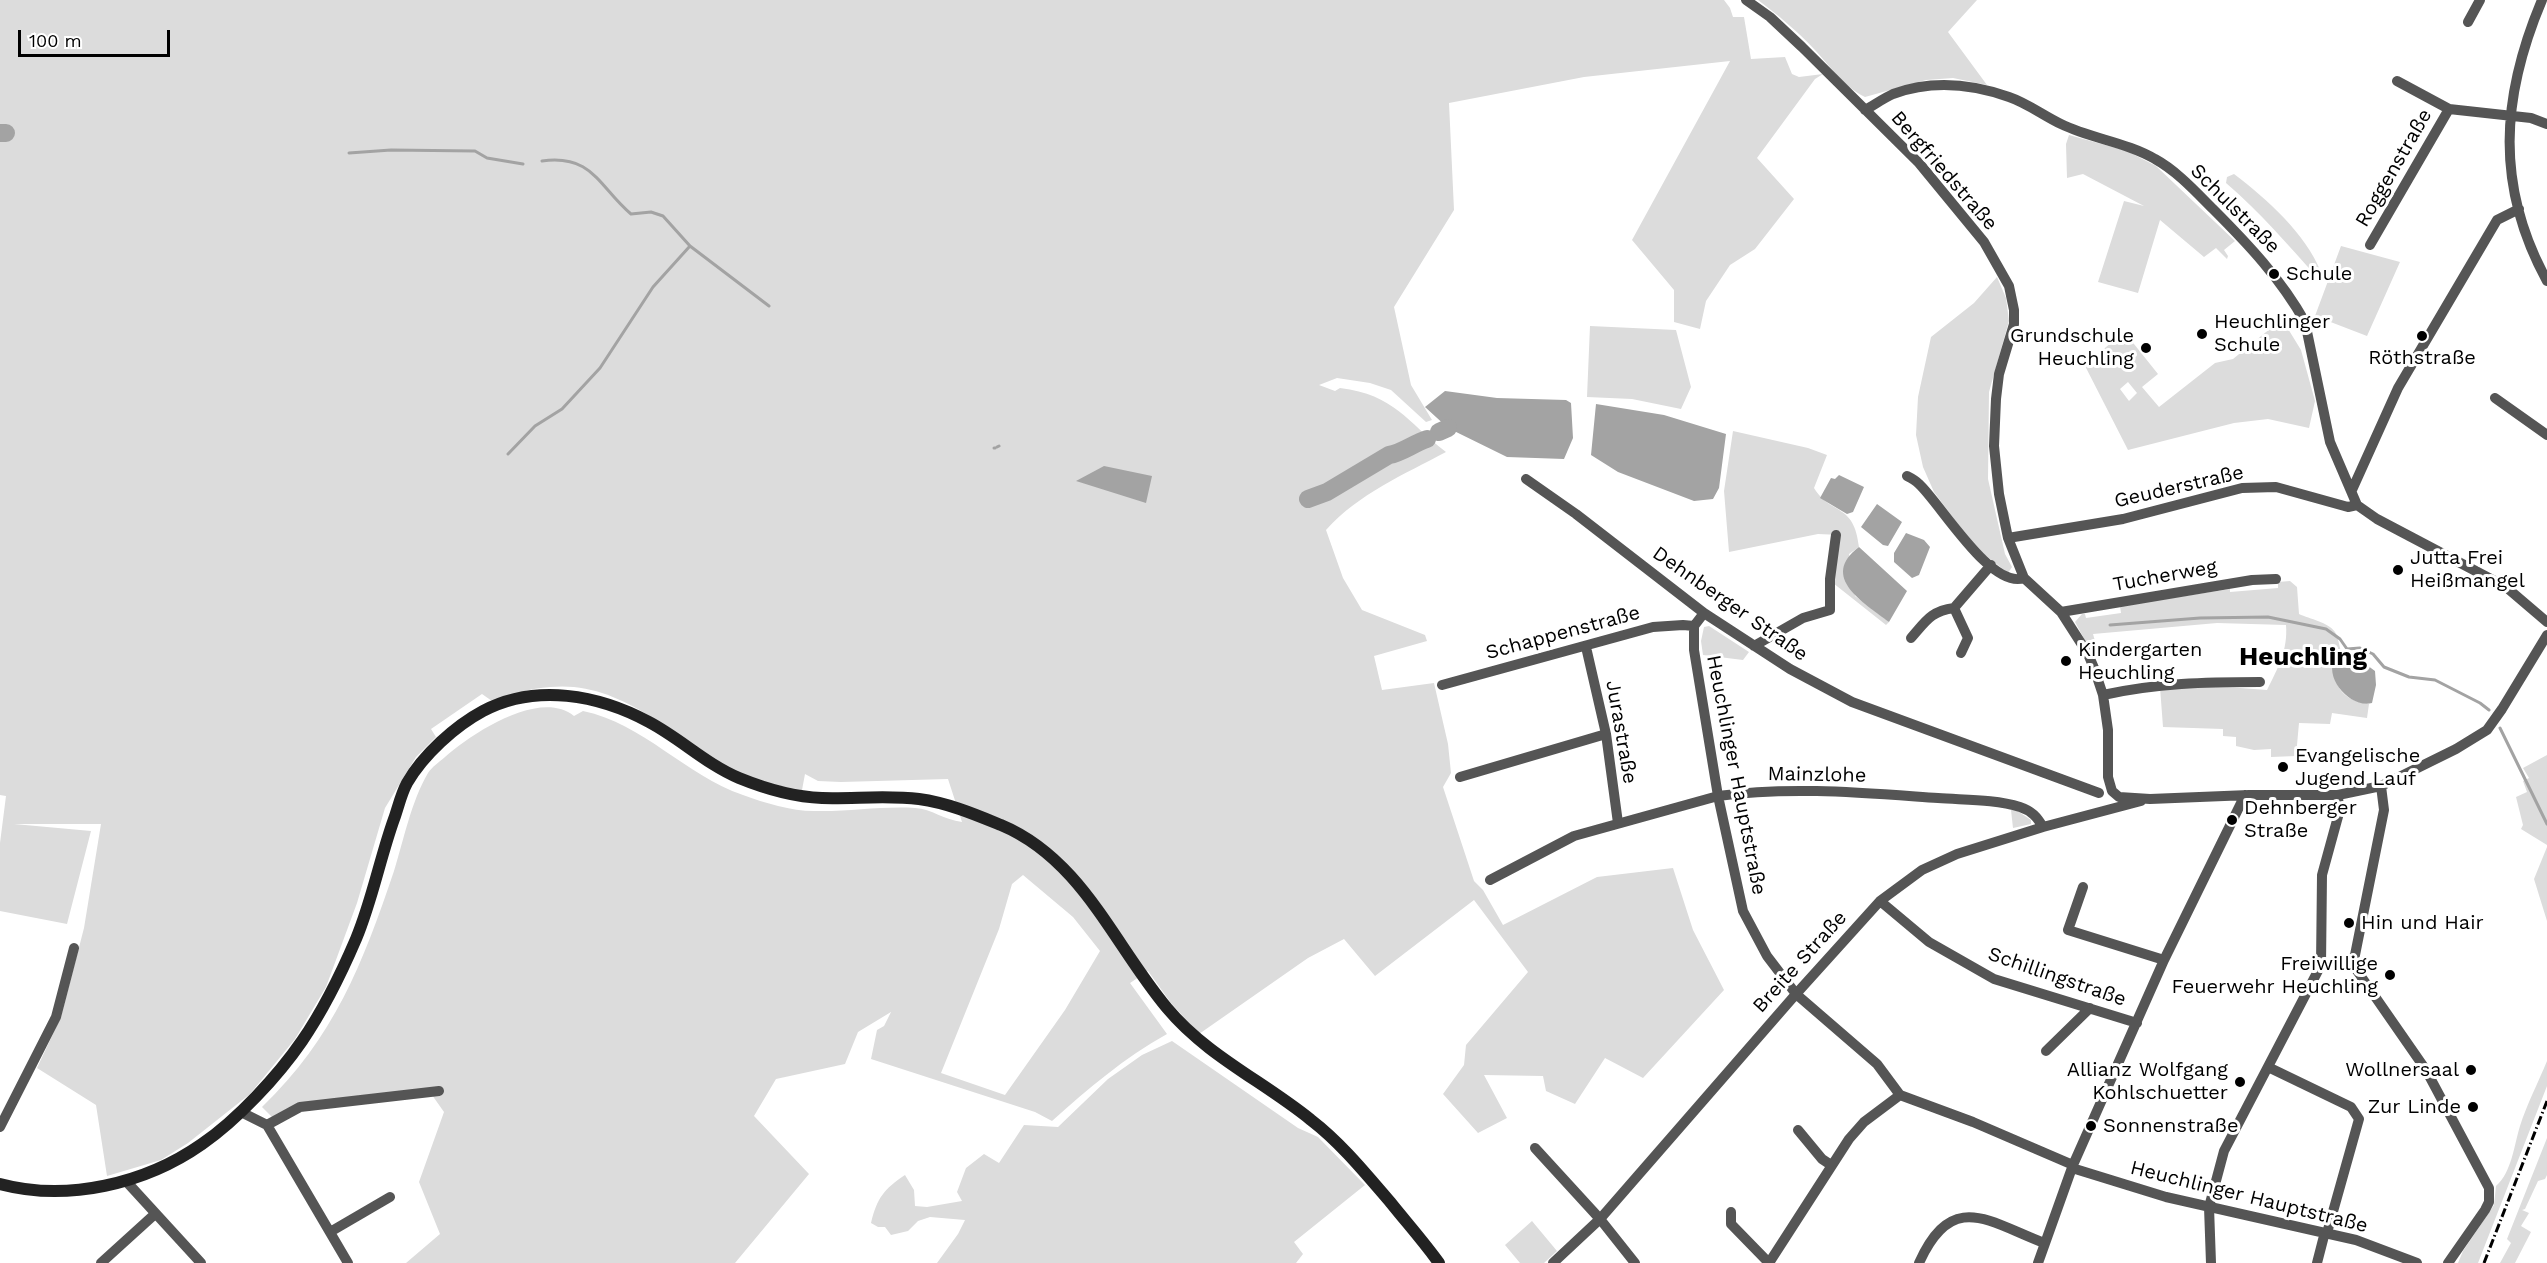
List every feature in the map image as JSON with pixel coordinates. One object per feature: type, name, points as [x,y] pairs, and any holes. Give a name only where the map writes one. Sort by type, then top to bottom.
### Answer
[{"type":"street","name":"Bergfriedstraße","points":[[1746,0],[1778,25],[1919,163],[1984,242],[2009,286],[2014,310],[2014,324],[1999,374],[1994,446],[1999,494],[2008,538],[2024,578],[2061,612],[2088,654],[2103,695],[2108,730],[2109,785]]},
{"type":"street","points":[[2468,22],[2480,0]]},
{"type":"street","points":[[2541,0],[2522,52],[2510,115],[2508,152],[2519,209],[2537,263],[2547,281]]},
{"type":"street","name":"Roggenstraße","points":[[2397,81],[2449,110],[2531,118],[2547,124]]},
{"type":"street","name":"Schulstraße","points":[[1865,110],[1893,94],[1920,87],[1958,84],[2010,97],[2062,125],[2093,137],[2131,147],[2158,160],[2190,185],[2274,274],[2306,322],[2317,388],[2330,442],[2357,505]]},
{"type":"street","name":"Roggenstraße","points":[[2370,245],[2449,110]]},
{"type":"street","points":[[2352,490],[2398,388],[2491,230],[2497,220],[2519,209]]},
{"type":"street","points":[[2495,398],[2547,435]]},
{"type":"street","points":[[1907,476],[1919,483],[1960,537],[1991,565],[2007,577],[2018,580],[2024,578]]},
{"type":"street","name":"Dehnberger Straße","points":[[1526,479],[1576,514],[1704,613],[1790,669],[1852,702],[2099,793]]},
{"type":"street","name":"Geuderstraße","points":[[2008,538],[2123,519],[2242,488],[2276,487],[2348,507],[2357,505]]},
{"type":"street","points":[[2357,505],[2377,519],[2506,588],[2547,621]]},
{"type":"street","points":[[1754,646],[1803,618],[1830,610],[1830,579],[1836,535]]},
{"type":"street","points":[[1911,638],[1930,616],[1940,610],[1954,608],[1991,565]]},
{"type":"street","name":"Tucherweg","points":[[2061,612],[2252,580],[2276,579]]},
{"type":"street","points":[[1954,608],[1968,638],[1961,653]]},
{"type":"street","points":[[1694,626],[1704,613]]},
{"type":"street","name":"Schappenstraße","points":[[1442,686],[1653,627],[1683,624],[1694,626]]},
{"type":"street","name":"Heuchlinger Hauptstraße","points":[[1694,626],[1694,650],[1718,796],[1743,911],[1767,956],[1796,994],[1877,1064],[1900,1095],[1973,1122],[2072,1166],[2133,1188],[2326,1232],[2356,1240],[2416,1263]]},
{"type":"street","points":[[2101,812],[2099,793],[2109,785],[2112,791],[2119,796],[2150,799],[2245,795],[2338,795],[2380,786],[2456,749],[2487,730],[2547,634]]},
{"type":"street","name":"Jurastraße","points":[[1586,646],[1606,734],[1618,824]]},
{"type":"street","points":[[2103,695],[2184,682],[2260,682]]},
{"type":"street","points":[[0,1184],[20,1189],[55,1191],[93,1188],[125,1180],[166,1164],[202,1145],[241,1112],[301,1042],[333,988],[359,932],[382,851],[406,783],[428,756],[453,732],[485,710],[519,699],[553,694],[596,700],[650,722],[717,769],[771,791],[818,798],[915,798],[953,806],[1017,833],[1061,865],[1095,905],[1165,1006],[1187,1030],[1216,1055],[1309,1118],[1333,1139],[1375,1185],[1439,1263]]},
{"type":"street","points":[[1460,777],[1606,734]]},
{"type":"street","points":[[2321,965],[2342,966],[2351,962],[2355,955],[2384,810],[2380,786]]},
{"type":"street","name":"Mainzlohe","points":[[1490,880],[1574,836],[1718,796],[1769,791],[1834,792],[1983,802],[2020,807],[2038,816],[2043,827]]},
{"type":"street","points":[[2038,1263],[2072,1166],[2164,960],[2245,795]]},
{"type":"street","points":[[2211,1263],[2209,1207],[2224,1151],[2321,965],[2322,875],[2339,813],[2338,795]]},
{"type":"street","name":"Breite Straße","points":[[1553,1263],[1600,1219],[1880,901],[1922,870],[1957,854],[2043,827],[2150,799]]},
{"type":"street","points":[[2083,887],[2068,930],[2164,960]]},
{"type":"street","name":"Schillingstraße","points":[[1880,901],[1929,942],[1994,979],[2137,1023]]},
{"type":"street","points":[[0,1127],[56,1017],[74,948]]},
{"type":"street","points":[[2351,962],[2377,996],[2426,1070],[2489,1188],[2489,1202],[2485,1210],[2448,1263]]},
{"type":"street","points":[[2046,1051],[2090,1008]]},
{"type":"street","points":[[2268,1067],[2350,1107],[2359,1119],[2317,1263]]},
{"type":"street","points":[[267,1125],[300,1107],[439,1091]]},
{"type":"street","points":[[1731,1212],[1731,1224],[1769,1263],[1831,1165],[1857,1129],[1900,1095]]},
{"type":"street","points":[[241,1112],[267,1125],[348,1263]]},
{"type":"street","points":[[1798,1130],[1831,1165]]},
{"type":"street","points":[[1535,1148],[1600,1219],[1635,1263]]},
{"type":"street","points":[[125,1180],[201,1263]]},
{"type":"street","points":[[330,1232],[390,1197]]},
{"type":"street","points":[[101,1263],[155,1214]]},
{"type":"street","points":[[1919,1263],[1940,1230],[1961,1216],[1984,1219],[2044,1243]]},
{"type":"shaded area","points":[[0,0],[1724,0],[1733,17],[1744,17],[1751,59],[1785,57],[1792,74],[1799,77],[1823,74],[1815,79],[1757,158],[1794,199],[1755,249],[1730,265],[1706,301],[1700,329],[1674,322],[1674,290],[1632,240],[1730,61],[1584,77],[1449,103],[1454,210],[1394,307],[1411,385],[1432,420],[1426,422],[1391,390],[1370,383],[1337,378],[1319,385],[1335,391],[1340,388],[1359,391],[1387,403],[1446,452],[1367,495],[1326,530],[1343,578],[1362,610],[1425,635],[1427,641],[1374,656],[1382,690],[1434,683],[1448,744],[1451,773],[1443,787],[1474,881],[1483,890],[1503,925],[1597,877],[1673,868],[1693,930],[1724,990],[1643,1078],[1605,1058],[1575,1104],[1546,1091],[1543,1076],[1484,1075],[1507,1118],[1478,1133],[1443,1094],[1464,1065],[1466,1045],[1528,972],[1474,900],[1375,976],[1344,939],[1308,958],[1199,1034],[1171,1003],[1148,971],[1130,983],[1167,1034],[1107,1074],[1052,1121],[1035,1112],[871,1059],[877,1030],[884,1026],[891,1012],[858,1032],[845,1064],[776,1079],[754,1116],[809,1174],[735,1263],[406,1263],[440,1234],[419,1182],[444,1112],[432,1095],[299,1104],[275,1120],[262,1107],[309,1054],[343,998],[358,968],[382,905],[417,796],[428,773],[436,765],[471,737],[506,717],[543,707],[560,709],[574,716],[583,711],[605,718],[645,738],[722,786],[751,798],[787,808],[827,811],[915,808],[962,822],[948,779],[841,782],[818,781],[805,774],[802,790],[773,784],[728,767],[644,712],[599,692],[575,687],[550,687],[528,690],[492,701],[482,694],[431,729],[436,737],[416,757],[385,808],[357,903],[326,987],[295,1039],[250,1094],[188,1143],[161,1160],[107,1176],[96,1105],[37,1068],[61,1017],[84,928],[101,824],[14,824],[91,831],[67,924],[0,911],[0,843],[6,796],[0,795]],"holes":[[[1023,875],[1073,917],[1100,951],[1065,1010],[1005,1095],[941,1073],[999,929],[1012,884]]]},
{"type":"shaded area","points":[[1758,0],[1977,0],[1948,32],[1987,85],[1953,78],[1926,80],[1865,97],[1844,82],[1801,36]]},
{"type":"shaded area","points":[[2069,135],[2127,151],[2156,166],[2235,241],[2224,250],[2228,256],[2227,259],[2216,248],[2204,257],[2160,220],[2138,293],[2098,282],[2124,201],[2144,206],[2083,174],[2067,178],[2066,144]]},
{"type":"shaded area","points":[[2234,174],[2259,194],[2295,230],[2321,272],[2318,278],[2262,217],[2226,183],[2227,177]]},
{"type":"shaded area","points":[[2341,246],[2400,262],[2367,336],[2315,316]]},
{"type":"shaded area","points":[[1997,277],[2006,298],[2009,321],[1989,392],[1988,479],[2005,554],[2012,567],[2008,573],[1975,547],[1934,492],[1923,467],[1916,435],[1918,397],[1931,337],[1974,303]]},
{"type":"shaded area","points":[[2282,319],[2301,350],[2315,401],[2309,428],[2268,419],[2234,423],[2128,450],[2082,360],[2089,361],[2117,338],[2123,345],[2130,339],[2158,374],[2142,387],[2159,407],[2215,363],[2233,359]],"holes":[[[2128,382],[2137,393],[2129,401],[2120,389]]]},
{"type":"shaded area","points":[[1590,326],[1676,330],[1691,387],[1681,409],[1632,399],[1587,397]]},
{"type":"shaded area","points":[[1445,391],[1497,398],[1566,400],[1571,403],[1573,438],[1564,459],[1507,457],[1448,428],[1425,407]]},
{"type":"shaded area","points":[[1596,404],[1664,415],[1726,434],[1719,488],[1713,499],[1694,501],[1618,472],[1591,455]]},
{"type":"shaded area","points":[[1733,431],[1808,448],[1827,455],[1814,488],[1821,497],[1847,516],[1852,523],[1859,547],[1849,554],[1855,596],[1889,622],[1886,625],[1833,583],[1840,535],[1818,534],[1729,552],[1724,491]]},
{"type":"shaded area","points":[[1104,466],[1152,476],[1146,503],[1076,481]]},
{"type":"shaded area","points":[[1839,475],[1864,487],[1853,512],[1847,514],[1820,498],[1831,478],[1835,479]]},
{"type":"shaded area","points":[[1877,504],[1902,522],[1888,546],[1883,545],[1861,527]]},
{"type":"shaded area","points":[[1906,533],[1924,540],[1930,547],[1919,575],[1912,578],[1894,562],[1894,553]]},
{"type":"shaded area","points":[[1859,547],[1907,591],[1889,622],[1858,598],[1844,579],[1843,569],[1848,558]]},
{"type":"shaded area","points":[[2290,581],[2297,587],[2299,614],[2328,626],[2336,634],[2343,656],[2335,658],[2334,667],[2340,690],[2352,699],[2369,704],[2367,718],[2332,713],[2330,724],[2299,723],[2296,756],[2271,757],[2271,749],[2254,750],[2236,746],[2236,737],[2223,736],[2223,729],[2163,727],[2160,687],[2200,685],[2267,690],[2284,651],[2286,625],[2217,623],[2093,634],[2095,641],[2087,644],[2075,622],[2082,614],[2085,614],[2086,618],[2121,613],[2120,606],[2230,589],[2230,592],[2278,588],[2278,582]]},
{"type":"shaded area","points":[[1709,626],[1749,652],[1743,660],[1703,655],[1701,641],[1704,627]]},
{"type":"shaded area","points":[[2343,656],[2360,660],[2375,671],[2376,685],[2372,703],[2364,704],[2348,697],[2336,683],[2332,666],[2335,658]]},
{"type":"shaded area","points":[[2547,755],[2547,845],[2521,829],[2523,825],[2516,797],[2527,792],[2523,781],[2529,778],[2523,768]]},
{"type":"shaded area","points":[[2011,810],[2016,810],[2031,820],[2031,824],[2013,828]]},
{"type":"shaded area","points":[[2547,847],[2547,921],[2534,879]]},
{"type":"shaded area","points":[[1172,1041],[1298,1128],[1318,1137],[1365,1185],[1294,1242],[1303,1254],[1296,1263],[937,1263],[965,1220],[930,1217],[918,1221],[908,1231],[891,1235],[885,1227],[878,1227],[871,1223],[882,1195],[905,1175],[914,1190],[915,1206],[927,1207],[962,1201],[957,1192],[966,1168],[984,1154],[999,1163],[1024,1125],[1058,1127],[1108,1079],[1142,1055]]},
{"type":"shaded area","points":[[2547,1061],[2547,1086],[2478,1263],[2458,1263],[2463,1251],[2494,1205],[2496,1186],[2509,1166],[2523,1118]]},
{"type":"shaded area","points":[[2547,1138],[2547,1175],[2545,1179],[2538,1181],[2525,1209],[2522,1210],[2529,1213],[2521,1226],[2531,1232],[2515,1263],[2500,1263],[2511,1243],[2507,1239]]},
{"type":"shaded area","points":[[1532,1221],[1557,1251],[1544,1263],[1520,1263],[1505,1245]]},
{"type":"waterway","points":[[0,133],[6,133]]},
{"type":"waterway","points":[[349,153],[391,150],[475,151],[487,158],[523,164]]},
{"type":"waterway","points":[[542,161],[559,160],[584,168],[594,175],[631,214],[651,212],[663,216],[690,246],[769,306]]},
{"type":"waterway","points":[[508,454],[535,426],[562,409],[600,368],[653,287],[690,246]]},
{"type":"waterway","points":[[1439,432],[1448,428]]},
{"type":"waterway","points":[[1308,499],[1327,492],[1389,455],[1427,439]]},
{"type":"waterway","points":[[2110,625],[2200,618],[2268,617],[2326,629],[2340,639],[2347,649],[2360,648],[2373,654],[2384,667],[2409,677],[2435,680],[2489,710]]},
{"type":"waterway","points":[[2500,728],[2547,824]]},
{"type":"railway","points":[[2484,1263],[2547,1101]]},
{"type":"place","name":"Schule","points":[[2274,274]]},
{"type":"place","name":"Heuchlinger Schule","points":[[2202,334]]},
{"type":"place","name":"Röthstraße","points":[[2422,336]]},
{"type":"place","name":"Grundschule Heuchling","points":[[2146,348]]},
{"type":"place","name":"Jutta Frei Heißmangel","points":[[2398,570]]},
{"type":"place","name":"Kindergarten Heuchling","points":[[2066,661]]},
{"type":"place","name":"Evangelische Jugend Lauf","points":[[2283,767]]},
{"type":"place","name":"Dehnberger Straße","points":[[2232,820]]},
{"type":"place","name":"Hin und Hair","points":[[2349,923]]},
{"type":"place","name":"Freiwillige Feuerwehr Heuchling","points":[[2390,975]]},
{"type":"place","name":"Wollnersaal","points":[[2471,1070]]},
{"type":"place","name":"Allianz Wolfgang Kohlschuetter","points":[[2240,1082]]},
{"type":"place","name":"Zur Linde","points":[[2473,1107]]},
{"type":"place","name":"Sonnenstraße","points":[[2091,1126]]},
{"type":"district","name":"Heuchling","points":[[2303,657]]}]
